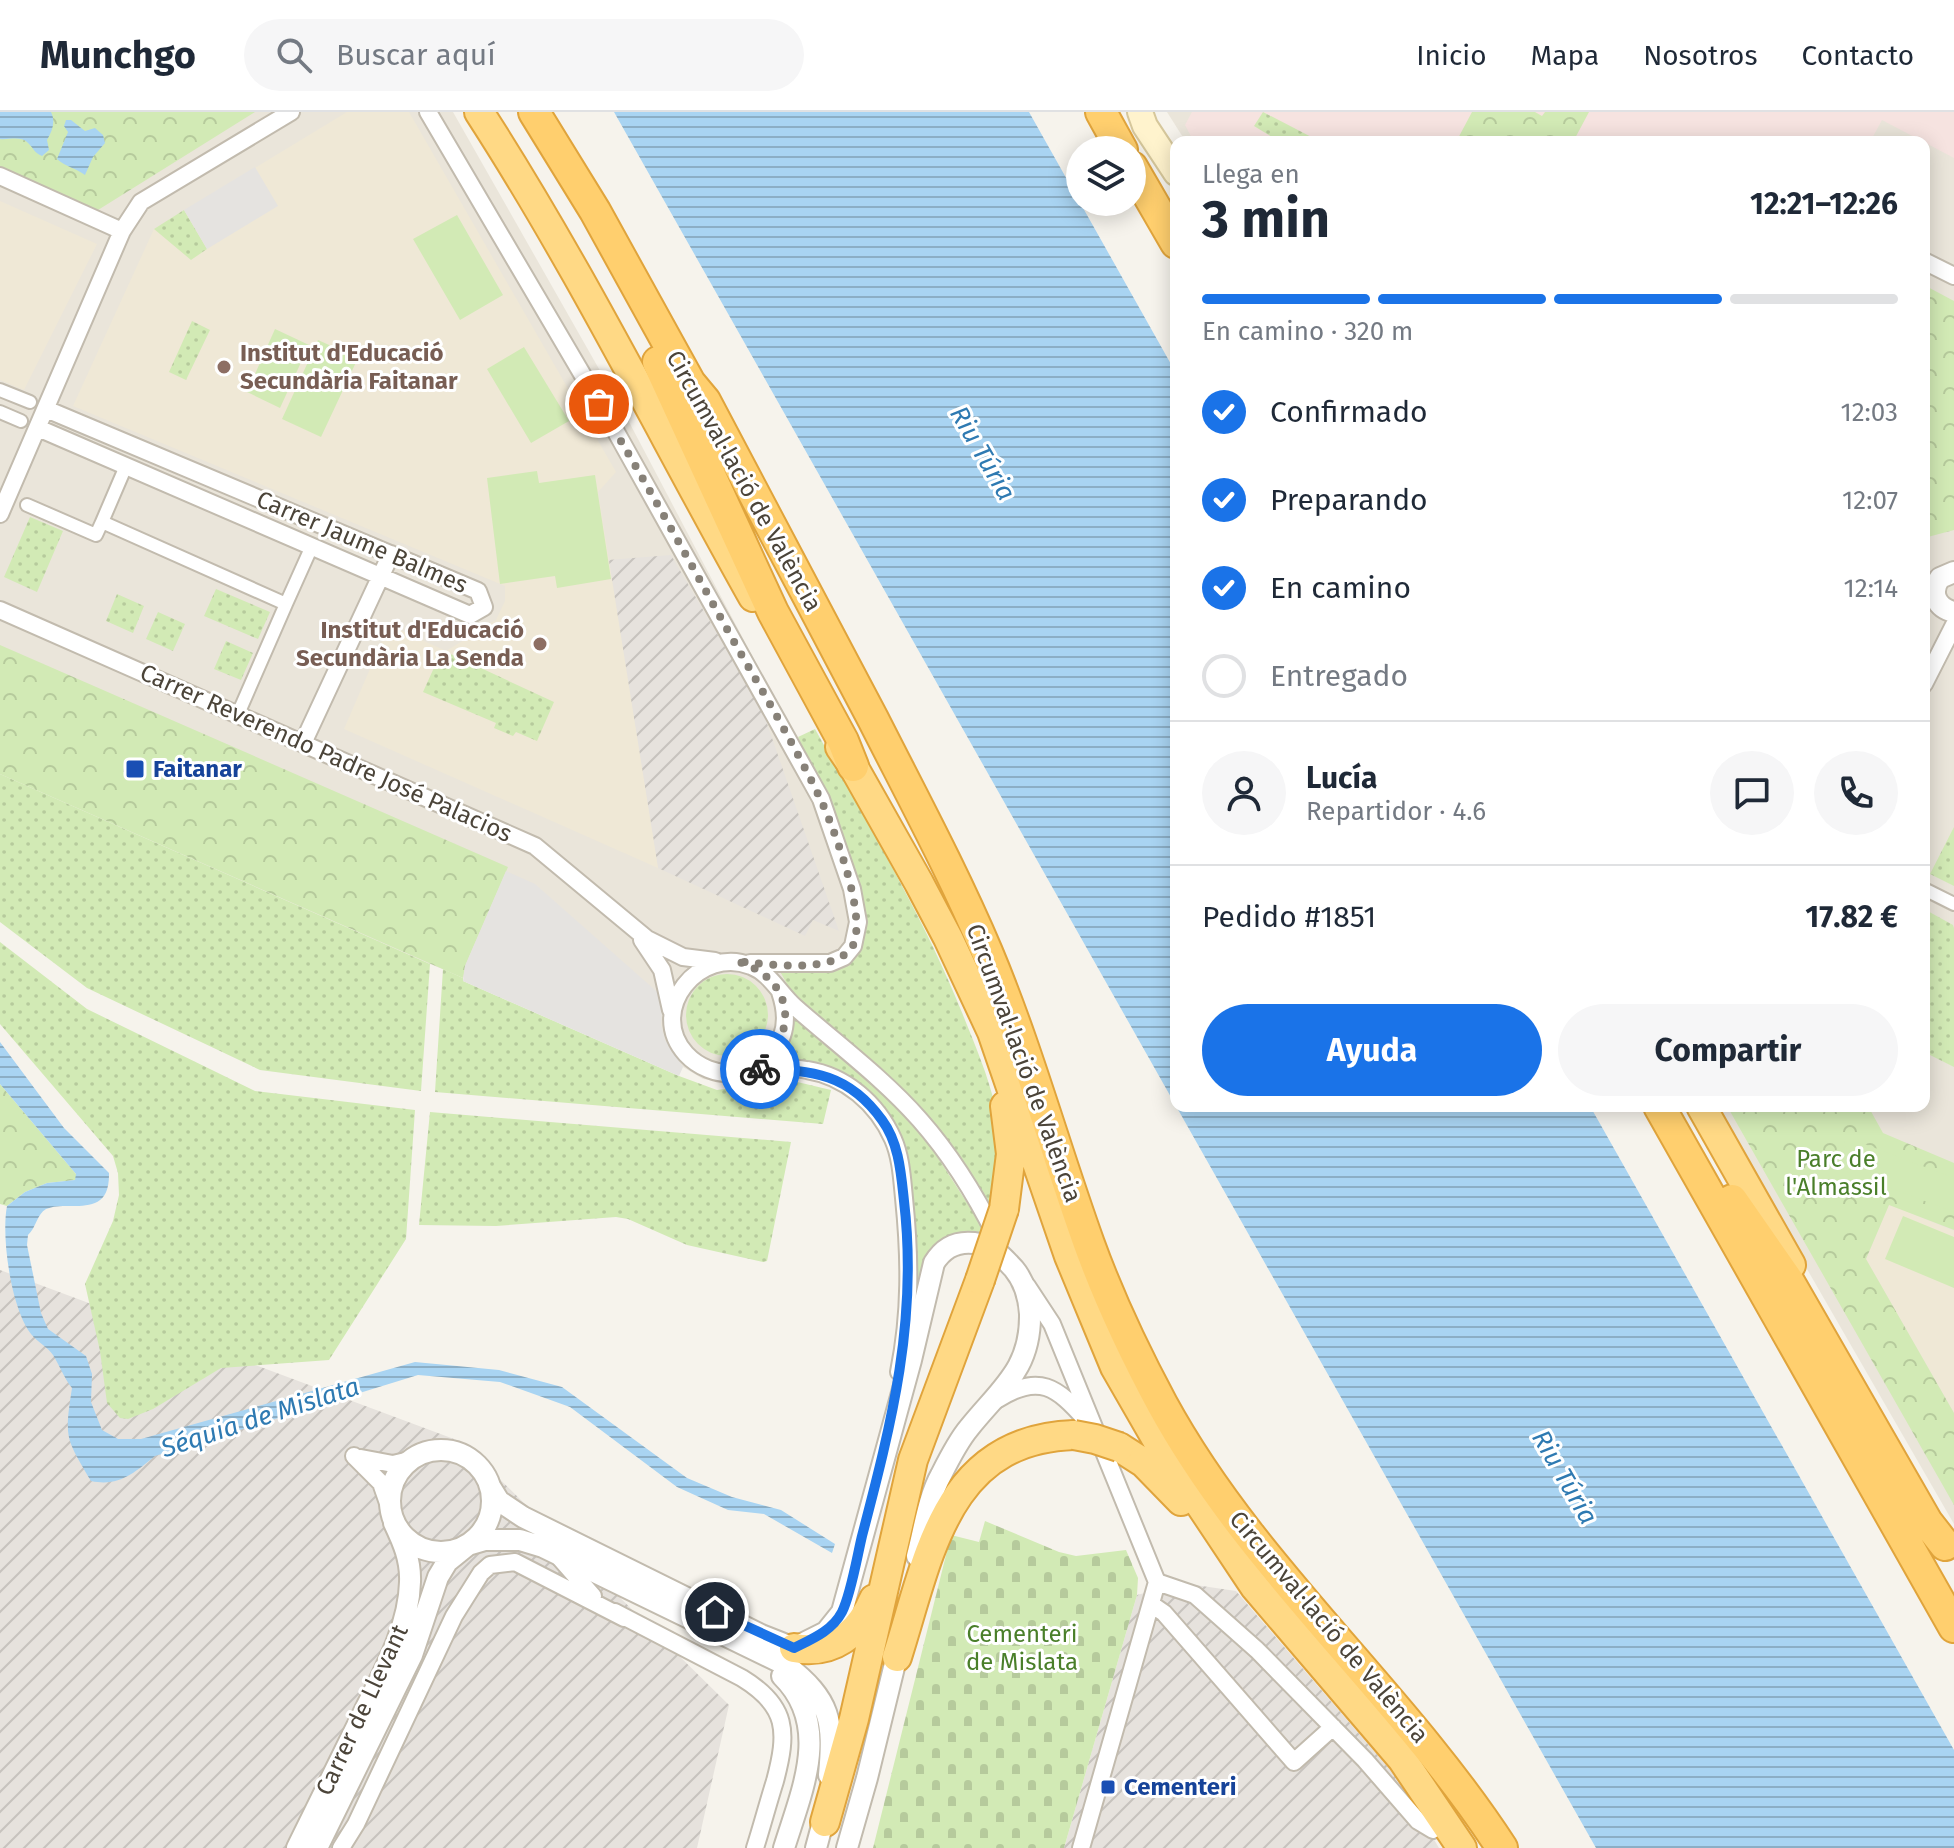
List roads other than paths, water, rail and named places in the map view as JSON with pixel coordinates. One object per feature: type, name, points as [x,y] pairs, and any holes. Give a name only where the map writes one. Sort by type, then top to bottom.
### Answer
[{"type":"highway","name":"Circumval·lació de València","points":[[479,112],[521,178],[629,368],[740,574],[836,743],[853,766],[948,938],[992,1032],[1069,1256],[1115,1367],[1157,1440],[1255,1587],[1402,1759],[1462,1848]]},
{"type":"highway","points":[[527,112],[612,269],[668,382],[773,612],[843,741],[853,766]]},
{"type":"highway","name":"Circumval·lació de València","points":[[534,112],[595,211],[690,383],[705,401],[928,826],[980,937],[1018,1030],[1089,1245],[1129,1338],[1164,1407],[1206,1476],[1254,1543],[1429,1746],[1502,1848]]},
{"type":"highway","points":[[546,112],[603,207],[697,379],[705,401]]},
{"type":"highway","points":[[1101,112],[1114,136]]},
{"type":"highway","points":[[1146,191],[1170,233]]},
{"type":"highway","points":[[821,1835],[854,1719],[913,1460],[1004,1209],[1011,1154],[1008,1119],[1001,1084],[976,1001]]},
{"type":"highway","points":[[1662,1112],[1954,1627]]},
{"type":"highway","points":[[1678,1112],[1709,1166],[1789,1282],[1927,1522],[1949,1553]]},
{"type":"highway","points":[[1704,1112],[1927,1505],[1949,1553]]},
{"type":"highway","points":[[897,1657],[942,1522],[972,1477],[993,1457],[1019,1444],[1047,1436],[1084,1432],[1119,1447],[1144,1463],[1168,1486],[1231,1563],[1255,1587]]},
{"type":"highway","points":[[794,1648],[812,1651],[828,1647],[847,1636],[870,1607],[888,1565]]},
{"type":"main road","points":[[1140,112],[1145,126],[1170,164]]},
{"type":"main road","points":[[1151,112],[1170,142]]},
{"type":"street","points":[[0,514],[122,231],[141,202],[291,112]]},
{"type":"street","points":[[428,112],[615,430],[777,717],[821,799],[832,828],[852,889],[858,922],[853,946],[844,957],[830,963],[778,965],[719,962],[701,969],[686,981],[676,997],[672,1015],[675,1034],[684,1051],[698,1064],[715,1072],[734,1074],[753,1069],[806,1070],[831,1077],[852,1088],[884,1121],[894,1141],[908,1238],[909,1288],[901,1362],[880,1472]]},
{"type":"street","points":[[0,176],[122,231]]},
{"type":"street","points":[[1930,264],[1954,276]]},
{"type":"street","points":[[0,390],[30,402]]},
{"type":"street","name":"Carrer Jaume Balmes","points":[[38,428],[470,615],[484,607],[478,591],[46,409]]},
{"type":"street","points":[[0,412],[21,421]]},
{"type":"street","points":[[27,505],[96,535],[126,466]]},
{"type":"street","points":[[102,522],[286,604]]},
{"type":"street","points":[[238,714],[312,546]]},
{"type":"street","points":[[303,743],[391,554]]},
{"type":"street","points":[[1930,586],[1954,572]]},
{"type":"street","points":[[1930,588],[1942,607],[1954,612]]},
{"type":"street","name":"Carrer Reverendo Padre José Palacios","points":[[0,610],[535,846],[656,944],[683,957],[719,962]]},
{"type":"street","points":[[1930,672],[1954,625]]},
{"type":"street","points":[[1930,892],[1954,904]]},
{"type":"street","name":"Carrer Reverendo Padre José Palacios","points":[[633,928],[662,970],[672,1015]]},
{"type":"street","points":[[736,961],[753,966],[768,976],[779,990],[892,1091],[922,1121],[948,1155],[1019,1275],[1052,1324],[1084,1432]]},
{"type":"street","points":[[753,1069],[768,1058],[779,1044],[785,1016],[779,990]]},
{"type":"street","points":[[821,1835],[832,1736],[828,1714],[805,1680],[786,1665],[555,1553],[520,1540],[485,1540],[452,1552],[426,1550],[404,1537],[392,1515],[381,1483],[354,1456],[375,1463],[393,1464],[425,1452],[442,1450],[458,1453],[478,1467],[499,1501],[523,1517],[761,1635],[794,1648],[826,1632],[842,1612],[911,1360],[934,1263],[943,1250],[971,1242],[985,1245],[999,1252],[1019,1275],[1030,1302],[1029,1345],[1008,1383],[967,1430],[939,1478],[917,1556],[897,1657],[847,1848]]},
{"type":"street","points":[[993,1402],[1026,1386],[1040,1386],[1065,1396],[1157,1582],[1081,1848]]},
{"type":"street","points":[[392,1515],[391,1489],[398,1473],[410,1460]]},
{"type":"street","points":[[468,1545],[481,1534],[489,1520],[493,1504],[491,1488]]},
{"type":"street","name":"Carrer de Llevant","points":[[297,1848],[375,1690],[405,1617],[410,1565],[392,1515]]},
{"type":"street","name":"Carrer de Llevant","points":[[317,1848],[412,1655],[438,1577],[455,1554],[468,1545]]},
{"type":"street","points":[[555,1553],[585,1589],[624,1618],[761,1689],[771,1701],[780,1718],[784,1738],[755,1848]]},
{"type":"street","name":"Carrer de Llevant","points":[[341,1848],[356,1824],[454,1616],[471,1585],[490,1565],[515,1562],[624,1618]]},
{"type":"street","points":[[1157,1582],[1195,1595],[1257,1650],[1333,1727],[1418,1821],[1433,1830]]},
{"type":"street","points":[[1151,1604],[1164,1613],[1294,1762],[1333,1727]]},
{"type":"street","points":[[722,1636],[777,1671],[796,1690],[810,1724],[806,1774],[784,1848]]},
{"type":"water","points":[[0,112],[51,112],[53,123],[47,140],[49,150],[42,156],[24,140],[0,139]]},
{"type":"water","name":"Riu Túria","points":[[614,112],[1029,112],[1066,178],[1066,216],[1088,216],[1170,362],[1170,1095]]},
{"type":"water","points":[[66,120],[71,120],[85,131],[95,128],[103,135],[105,143],[93,157],[85,175],[57,159],[68,132],[64,126]]},
{"type":"water","name":"Séquia de Mislata","points":[[0,1042],[64,1128],[109,1173],[103,1197],[95,1203],[43,1211],[28,1235],[27,1245],[41,1313],[48,1329],[86,1356],[92,1374],[91,1402],[102,1430],[118,1439],[141,1439],[415,1362],[499,1370],[562,1387],[687,1478],[732,1497],[781,1510],[835,1544],[832,1553],[764,1514],[728,1510],[677,1487],[570,1407],[500,1382],[418,1375],[155,1456],[118,1480],[91,1481],[69,1438],[72,1388],[53,1355],[33,1337],[24,1322],[9,1272],[5,1235],[7,1206],[25,1192],[47,1183],[75,1180],[76,1174],[0,1084]]},
{"type":"water","name":"Riu Túria","points":[[1179,1112],[1593,1112],[1954,1750],[1954,1848],[1596,1848]]},
{"type":"place","name":"Institut d'Educació Secundària Faitanar","points":[[224,367]]},
{"type":"place","name":"Institut d'Educació Secundària La Senda","points":[[540,644]]},
{"type":"place","name":"Faitanar","points":[[135,769]]},
{"type":"place","name":"Cementeri","points":[[1108,1787]]},
{"type":"park label","name":"Parc de l'Almassil","points":[[1836,1173]]},
{"type":"park label","name":"Cementeri de Mislata","points":[[1022,1648]]}]
